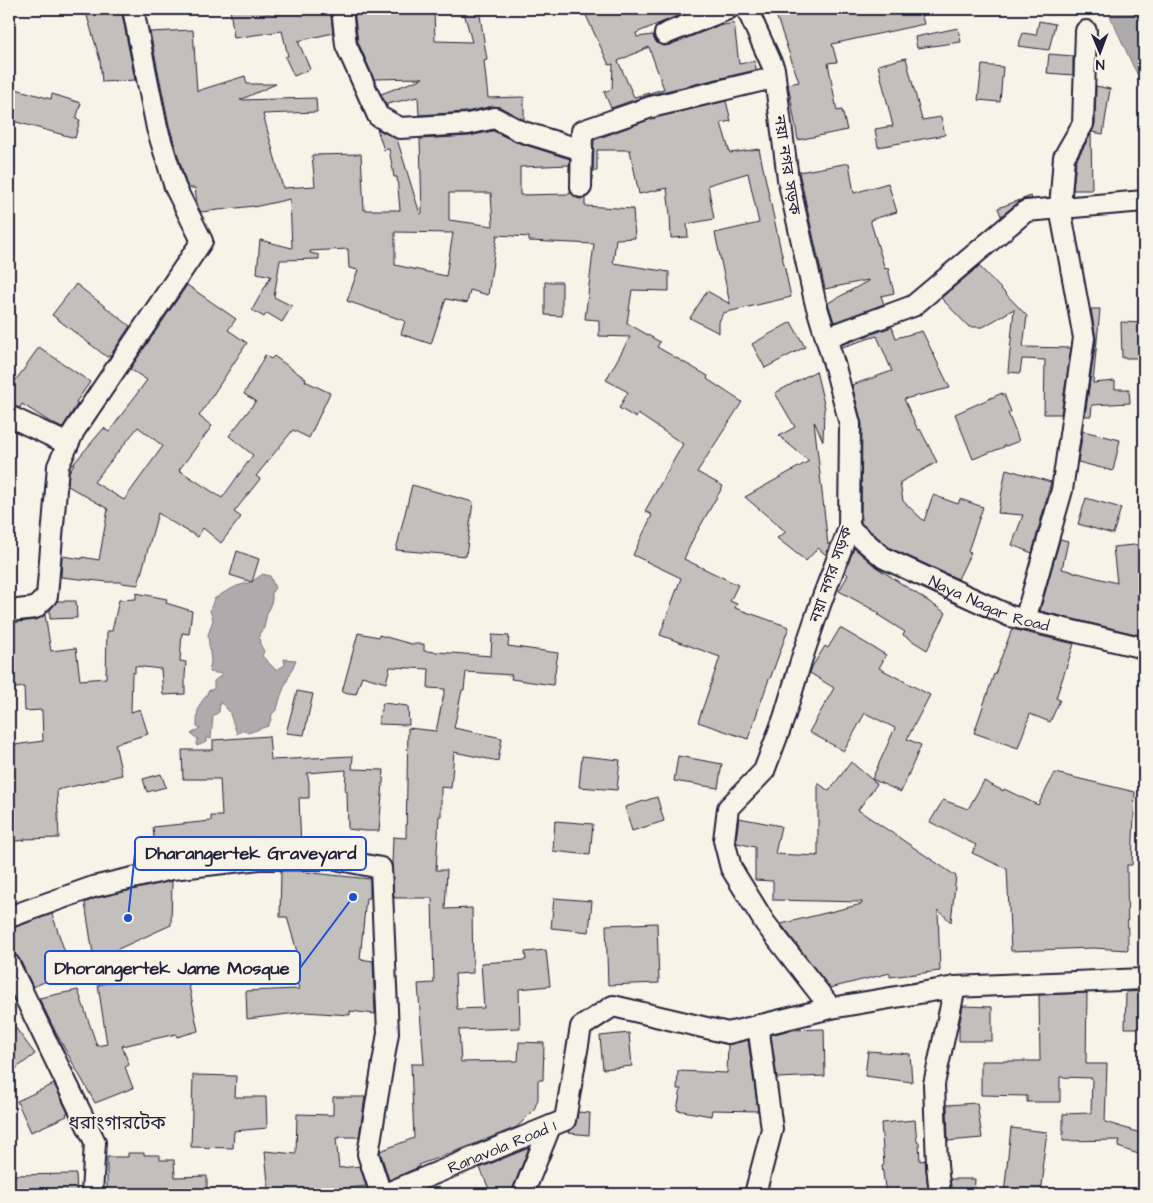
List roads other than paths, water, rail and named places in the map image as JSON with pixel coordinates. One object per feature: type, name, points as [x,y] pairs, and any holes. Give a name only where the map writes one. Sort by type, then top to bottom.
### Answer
[{"type":"street","points":[[9,611],[35,608],[47,596],[58,466],[80,423],[202,241],[175,187],[167,162],[157,128],[132,9]]},
{"type":"street","points":[[342,9],[346,45],[378,116],[400,128],[468,124],[495,118],[520,131],[582,150]]},
{"type":"street","points":[[665,34],[728,9]]},
{"type":"street","name":"নয়া নগর সড়ক","points":[[747,9],[774,69],[788,179],[815,301],[850,424],[849,528],[821,602],[784,718],[764,771],[728,808],[724,840],[731,868],[766,923],[831,1008]]},
{"type":"street","points":[[1025,620],[1062,490],[1084,338],[1060,208],[1064,157],[1083,124],[1086,31]]},
{"type":"street","points":[[581,187],[582,131],[651,107],[769,79]]},
{"type":"street","points":[[826,338],[913,306],[1026,211],[1144,201]]},
{"type":"street","points":[[9,416],[68,444]]},
{"type":"street","name":"Naya Nagar Road","points":[[849,528],[884,558],[1010,616],[1144,648]]},
{"type":"street","points":[[9,917],[93,887],[172,869],[259,859],[335,859],[381,868],[388,1033],[368,1154],[383,1194]]},
{"type":"street","points":[[9,964],[95,1142],[92,1194]]},
{"type":"street","name":"Ranavola Road 1","points":[[383,1194],[566,1120],[582,1026],[613,1006],[728,1033],[831,1008],[955,987],[1144,978]]},
{"type":"street","points":[[940,1194],[934,1084],[955,987]]},
{"type":"street","points":[[755,1194],[772,1129],[758,1026]]},
{"type":"street","points":[[523,1194],[550,1127]]},
{"type":"place","name":"Dhorangertek Jame Mosque","points":[[353,897]]},
{"type":"place","name":"Dharangertek Graveyard","points":[[128,918]]},
{"type":"district","name":"ধরাংগারটেক","points":[[117,1122]]}]
